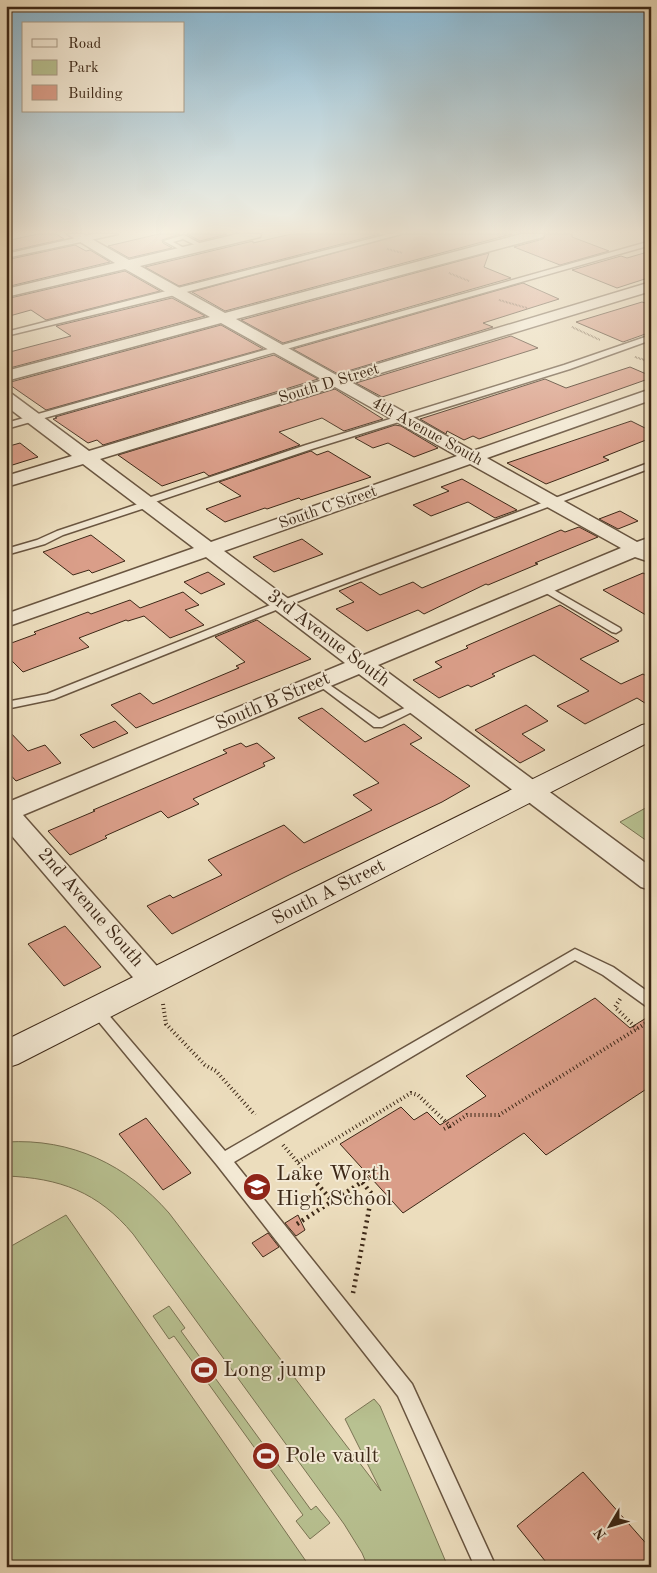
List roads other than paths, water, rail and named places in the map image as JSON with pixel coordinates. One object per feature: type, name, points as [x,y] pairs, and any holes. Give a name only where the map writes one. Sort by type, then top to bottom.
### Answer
[{"type":"street","name":"4th Avenue South","points":[[205,307],[551,502],[646,550]]},
{"type":"street","points":[[6,376],[264,307]]},
{"type":"street","name":"South D Street","points":[[6,482],[581,307]]},
{"type":"street","name":"South C Street","points":[[6,621],[651,394]]},
{"type":"street","name":"3rd Avenue South","points":[[6,398],[651,881]]},
{"type":"street","name":"South B Street","points":[[6,813],[545,588],[646,550]]},
{"type":"street","name":"South A Street","points":[[6,1055],[96,1010],[158,993],[531,791],[651,731]]},
{"type":"street","name":"2nd Avenue South","points":[[6,813],[158,993]]},
{"type":"lane","points":[[6,334],[111,307]]},
{"type":"lane","points":[[6,426],[425,307]]},
{"type":"lane","points":[[6,552],[41,542],[74,528],[309,448],[404,419],[651,337]]},
{"type":"lane","points":[[6,706],[50,697],[282,604],[651,465]]},
{"type":"lane","points":[[545,588],[616,630]]},
{"type":"lane","points":[[321,682],[378,724],[418,706]]},
{"type":"lane","points":[[223,1160],[575,954],[608,971],[651,1002]]},
{"type":"lane","points":[[96,1010],[223,1160],[404,1390],[486,1567]]},
{"type":"place","name":"Lake Worth High School","points":[[257,1187]]},
{"type":"place","name":"Long jump","points":[[204,1370]]},
{"type":"place","name":"Pole vault","points":[[266,1456]]}]
